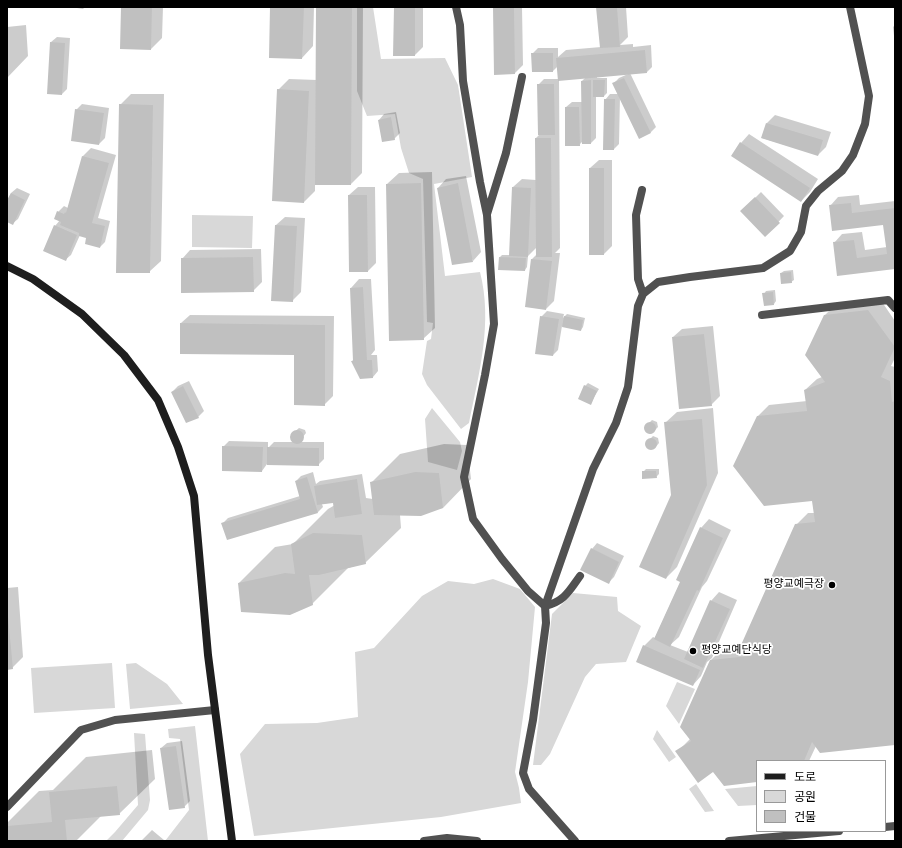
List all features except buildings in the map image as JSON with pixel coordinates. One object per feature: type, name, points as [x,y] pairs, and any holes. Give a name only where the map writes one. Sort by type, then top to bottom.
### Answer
[{"type":"street","points":[[456,7],[460,25],[463,81],[487,215],[494,324],[464,477],[473,519],[502,559],[528,591],[546,606]]},
{"type":"street","points":[[574,841],[529,789],[523,773],[534,712],[546,623],[546,606],[593,469],[616,423],[628,387],[638,306],[643,294],[658,282],[690,276],[763,268],[790,251],[801,232],[806,206],[818,191],[842,171],[853,155],[865,124],[869,96],[850,7]]},
{"type":"street","points":[[487,215],[506,153],[522,77]]},
{"type":"street","points":[[642,190],[636,215],[638,279],[643,294]]},
{"type":"street","points":[[7,266],[33,279],[82,314],[124,355],[158,400],[178,447],[194,496],[214,710],[232,841]]},
{"type":"street","points":[[762,314],[888,300],[895,308]]},
{"type":"street","points":[[546,606],[557,603],[568,593],[580,576]]},
{"type":"street","points":[[7,807],[81,730],[114,720],[214,710]]},
{"type":"street","points":[[729,841],[828,832]]},
{"type":"street","points":[[424,841],[447,838],[477,841]]},
{"type":"green space","points":[[357,7],[373,7],[381,59],[445,58],[458,85],[472,177],[434,184],[445,276],[480,272],[484,291],[485,310],[483,348],[477,385],[469,423],[461,429],[427,385],[422,374],[427,341],[431,339],[433,323],[427,322],[423,179],[409,173],[401,148],[395,114],[367,116],[357,91]]},
{"type":"green space","points":[[192,215],[253,216],[252,248],[192,247]]},
{"type":"green space","points":[[432,408],[460,442],[462,451],[457,470],[428,462],[425,419]]},
{"type":"green space","points":[[493,579],[520,589],[535,607],[528,682],[515,772],[521,803],[441,817],[254,836],[240,754],[265,724],[317,723],[358,717],[355,652],[374,648],[422,596],[448,581],[474,584]]},
{"type":"green space","points":[[573,593],[617,597],[618,611],[641,626],[626,662],[596,664],[585,677],[550,754],[541,765],[533,765],[552,614]]},
{"type":"green space","points":[[112,663],[115,708],[34,713],[31,668]]},
{"type":"green space","points":[[136,663],[167,684],[183,704],[130,709],[126,664]]},
{"type":"green space","points":[[677,682],[695,689],[679,724],[666,706]]},
{"type":"green space","points":[[195,726],[208,841],[165,841],[189,810],[180,739],[169,738],[168,729]]},
{"type":"green space","points":[[657,730],[676,757],[669,762],[653,739]]},
{"type":"green space","points":[[134,733],[145,734],[150,800],[148,810],[122,841],[106,841],[138,805]]},
{"type":"green space","points":[[696,784],[714,811],[705,812],[689,789]]},
{"type":"green space","points":[[756,786],[756,805],[738,806],[725,789]]},
{"type":"place","name":"평양교예극장","points":[[832,585]]},
{"type":"place","name":"평양교예단식당","points":[[693,651]]}]
